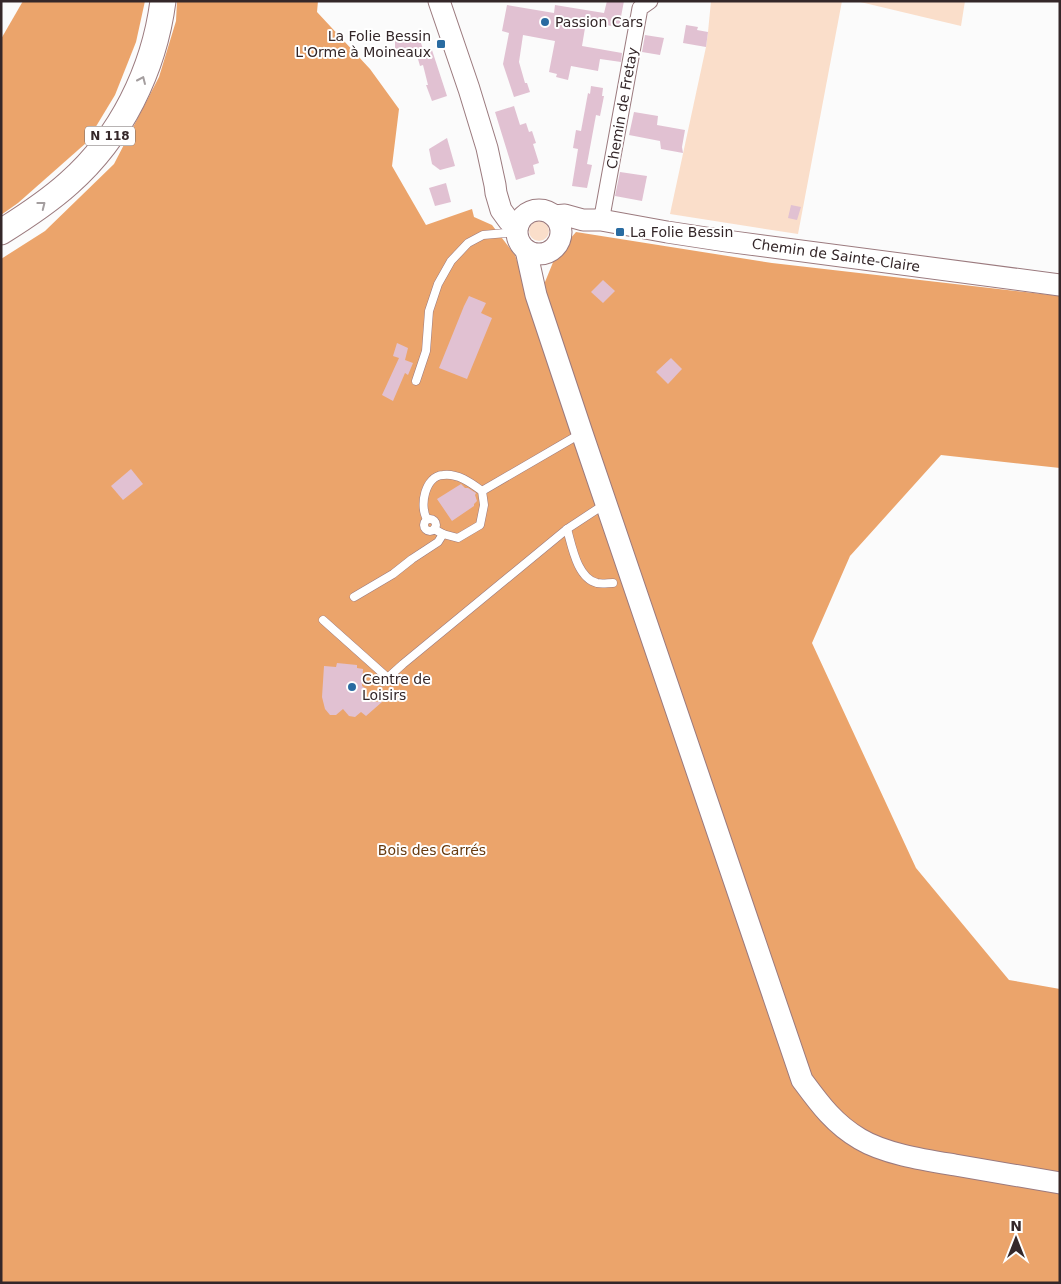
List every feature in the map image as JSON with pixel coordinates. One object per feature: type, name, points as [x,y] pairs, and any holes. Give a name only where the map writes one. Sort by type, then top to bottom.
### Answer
[{"type":"highway","name":"N 118","points":[[1,232],[38,208],[70,182],[91,161],[117,127],[140,85],[148,65],[158,32],[163,1]]},
{"type":"main road","points":[[439,1],[487,148],[501,210],[509,221],[522,230],[531,253],[544,254],[592,220]]},
{"type":"main road","points":[[536,295],[543,262],[555,245],[561,226],[550,212],[544,210],[533,210],[522,230],[536,295],[802,1080],[820,1106],[845,1129],[861,1140],[886,1150],[922,1159],[1060,1183]]},
{"type":"main road","name":"Chemin de Sainte-Claire","points":[[554,216],[565,215],[726,241],[1060,285]]},
{"type":"street","name":"Chemin de Fretay","points":[[592,220],[603,211],[640,8],[650,1]]},
{"type":"lane","points":[[416,381],[426,351],[428,311],[438,284],[451,261],[468,243],[483,235],[522,230]]},
{"type":"lane","points":[[482,491],[582,433]]},
{"type":"lane","points":[[444,474],[465,479],[482,491],[484,505],[480,525],[458,538],[443,534],[434,529],[430,531],[424,528],[427,519],[423,506],[425,491],[435,477],[444,474]]},
{"type":"lane","points":[[323,620],[386,680],[567,529],[606,503]]},
{"type":"lane","points":[[567,529],[582,572],[599,584],[614,583]]},
{"type":"lane","points":[[354,597],[393,574],[438,542],[443,534]]},
{"type":"shaded area","points":[[711,1],[842,1],[798,234],[670,214],[706,47]]},
{"type":"shaded area","points":[[856,1],[965,1],[961,26]]},
{"type":"shaded area","points":[[539,221],[546,224],[549,231],[546,238],[539,241],[532,238],[529,231],[532,224]]},
{"type":"green space","points":[[23,1],[145,1],[136,42],[115,95],[86,143],[18,203],[1,215],[1,39]]},
{"type":"green space","name":"Bois des Carrés","points":[[177,1],[318,1],[317,12],[370,69],[399,109],[392,166],[426,225],[472,209],[474,217],[492,225],[515,255],[529,296],[544,293],[545,282],[556,255],[576,232],[772,263],[1060,296],[1060,468],[941,455],[850,556],[812,643],[916,868],[1009,980],[1060,989],[1060,1283],[1,1283],[1,259],[45,231],[114,164],[159,77],[176,21]]},
{"type":"building","points":[[607,1],[624,1],[619,27],[586,22],[582,46],[622,53],[621,62],[600,59],[598,71],[571,66],[568,80],[556,77],[557,74],[549,72],[555,41],[523,35],[519,62],[525,83],[527,83],[530,92],[514,97],[503,64],[509,33],[502,31],[507,5],[554,13],[555,5],[604,13]]},
{"type":"building","points":[[686,25],[698,27],[697,30],[708,32],[706,47],[683,43]]},
{"type":"building","points":[[645,35],[664,38],[660,55],[642,52]]},
{"type":"building","points":[[395,38],[420,40],[423,49],[431,47],[447,96],[432,101],[426,85],[428,85],[423,65],[420,66],[417,51],[395,50]]},
{"type":"building","points":[[591,86],[603,88],[602,96],[604,96],[600,116],[596,115],[587,164],[592,165],[587,188],[572,186],[578,149],[573,148],[576,130],[581,131]]},
{"type":"building","points":[[514,106],[520,125],[526,123],[529,132],[532,131],[536,143],[533,144],[539,163],[533,165],[535,174],[516,180],[495,112]]},
{"type":"building","points":[[634,112],[658,116],[657,125],[685,130],[682,147],[683,153],[661,149],[660,141],[629,135]]},
{"type":"building","points":[[447,138],[455,166],[440,170],[432,164],[429,149]]},
{"type":"building","points":[[620,172],[647,176],[642,201],[615,196]]},
{"type":"building","points":[[446,183],[451,202],[435,206],[429,188]]},
{"type":"building","points":[[791,205],[801,207],[797,220],[788,218]]},
{"type":"building","points":[[603,280],[615,291],[603,303],[591,292]]},
{"type":"building","points":[[469,296],[486,303],[481,313],[492,318],[467,379],[439,368]]},
{"type":"building","points":[[397,343],[408,348],[405,360],[413,363],[408,375],[405,373],[393,401],[382,395],[399,358],[393,356]]},
{"type":"building","points":[[671,358],[682,369],[668,384],[656,372]]},
{"type":"building","points":[[131,469],[143,484],[123,500],[111,486]]},
{"type":"building","points":[[461,484],[476,493],[477,501],[474,506],[452,521],[437,499]]},
{"type":"building","points":[[337,663],[357,665],[357,668],[363,669],[362,686],[365,688],[363,701],[382,702],[366,716],[361,712],[355,717],[349,716],[343,709],[336,715],[330,715],[325,709],[322,697],[324,666],[336,667]]},
{"type":"place","name":"Passion Cars","points":[[545,22]]},
{"type":"place","name":"La Folie Bessin L'Orme à Moineaux","points":[[441,44]]},
{"type":"place","name":"La Folie Bessin","points":[[620,232]]},
{"type":"place","name":"Centre de Loisirs","points":[[352,687]]}]
